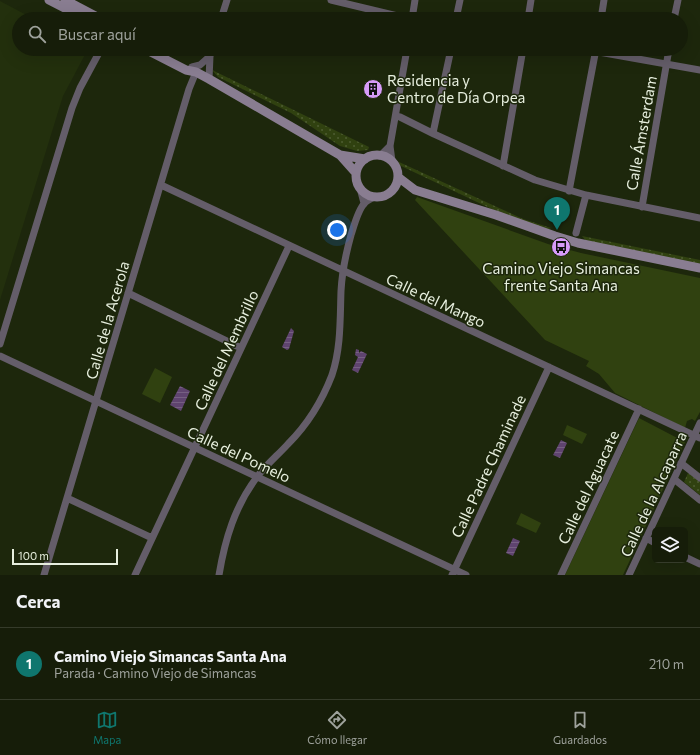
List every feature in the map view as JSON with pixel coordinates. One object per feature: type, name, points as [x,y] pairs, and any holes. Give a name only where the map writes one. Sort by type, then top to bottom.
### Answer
[{"type":"main road","points":[[49,0],[72,12]]},
{"type":"main road","points":[[69,2],[81,12]]},
{"type":"main road","points":[[69,2],[88,12]]},
{"type":"main road","points":[[159,56],[186,70],[194,70]]},
{"type":"main road","points":[[169,56],[340,155],[356,173],[357,182],[365,193],[374,197],[384,196],[392,190],[398,177],[392,161],[380,156],[373,156],[365,159],[340,155]]},
{"type":"main road","points":[[356,173],[365,159]]},
{"type":"main road","points":[[398,177],[415,190]]},
{"type":"main road","points":[[392,190],[415,190],[496,215],[574,242],[700,268]]},
{"type":"street","points":[[223,12],[226,0]]},
{"type":"street","points":[[331,0],[382,12]]},
{"type":"street","points":[[412,12],[415,0]]},
{"type":"street","points":[[457,12],[460,0]]},
{"type":"street","points":[[529,12],[531,0]]},
{"type":"street","points":[[602,12],[604,0]]},
{"type":"street","points":[[675,12],[678,0]]},
{"type":"street","points":[[0,342],[72,108],[80,88],[97,56]]},
{"type":"street","points":[[194,70],[208,56]]},
{"type":"street","points":[[209,79],[211,56]]},
{"type":"street","points":[[392,161],[390,146],[406,56]]},
{"type":"street","points":[[433,133],[450,56]]},
{"type":"street","points":[[503,166],[522,56]]},
{"type":"street","points":[[569,191],[595,56]]},
{"type":"street","points":[[626,56],[700,70]]},
{"type":"street","name":"Calle Ámsterdam","points":[[642,207],[668,56]]},
{"type":"street","name":"Calle de la Acerola","points":[[44,575],[194,70]]},
{"type":"street","name":"Calle Ámsterdam","points":[[400,117],[503,166],[546,184],[586,195],[700,218]]},
{"type":"street","points":[[380,156],[390,146]]},
{"type":"street","name":"Calle del Mango","points":[[161,185],[697,437]]},
{"type":"street","points":[[360,188],[364,203]]},
{"type":"street","points":[[576,233],[586,195]]},
{"type":"street","points":[[219,575],[228,530],[238,508],[257,476],[301,430],[321,399],[332,375],[338,352],[341,328],[343,270],[354,226],[364,203],[374,197]]},
{"type":"street","name":"Calle del Membrillo","points":[[135,575],[290,246]]},
{"type":"street","points":[[128,293],[241,348]]},
{"type":"street","name":"Calle del Pomelo","points":[[0,356],[257,476],[453,572],[466,575]]},
{"type":"street","name":"Calle Padre Chaminade","points":[[453,572],[549,367]]},
{"type":"street","name":"Calle del Aguacate","points":[[560,575],[639,409]]},
{"type":"street","name":"Calle de la Alcaparra","points":[[629,575],[681,463],[697,437],[700,423]]},
{"type":"street","points":[[681,463],[700,478]]},
{"type":"street","points":[[674,479],[700,500]]},
{"type":"street","points":[[67,498],[152,538]]},
{"type":"street","points":[[646,538],[652,541]]},
{"type":"street","points":[[688,558],[700,564]]},
{"type":"shaded area","points":[[0,1],[21,12],[12,12],[12,56],[84,56],[63,96],[0,300]]},
{"type":"shaded area","points":[[212,70],[369,147],[368,150],[357,151],[340,146],[291,113],[218,77]]},
{"type":"shaded area","points":[[399,162],[523,219],[551,228],[546,230],[498,212],[399,165]]},
{"type":"shaded area","points":[[417,197],[548,244],[581,253],[700,278],[700,412],[695,421],[692,419],[687,421],[685,428],[615,393],[599,374],[586,366],[589,361],[545,340],[415,200]]},
{"type":"shaded area","points":[[582,236],[700,260],[700,264],[586,241]]},
{"type":"shaded area","points":[[291,328],[294,331],[289,349],[287,350],[282,347]]},
{"type":"shaded area","points":[[356,349],[359,350],[359,353],[361,351],[367,354],[358,373],[352,370],[358,357],[355,355]]},
{"type":"shaded area","points":[[155,368],[172,377],[160,403],[142,394]]},
{"type":"shaded area","points":[[180,386],[190,391],[181,411],[170,405]]},
{"type":"shaded area","points":[[639,418],[685,442],[623,575],[565,575]]},
{"type":"shaded area","points":[[567,425],[587,434],[582,444],[563,435]]},
{"type":"shaded area","points":[[561,440],[567,443],[560,458],[553,455]]},
{"type":"shaded area","points":[[688,473],[700,482],[700,495],[684,482]]},
{"type":"shaded area","points":[[521,513],[541,523],[536,533],[516,524]]},
{"type":"shaded area","points":[[513,538],[520,541],[513,556],[506,553]]},
{"type":"place","name":"Residencia y Centro de Día Orpea","points":[[373,89]]},
{"type":"place","name":"Camino Viejo Simancas Santa Ana","points":[[557,230]]},
{"type":"place","name":"Camino Viejo Simancas frente Santa Ana","points":[[561,247]]}]
